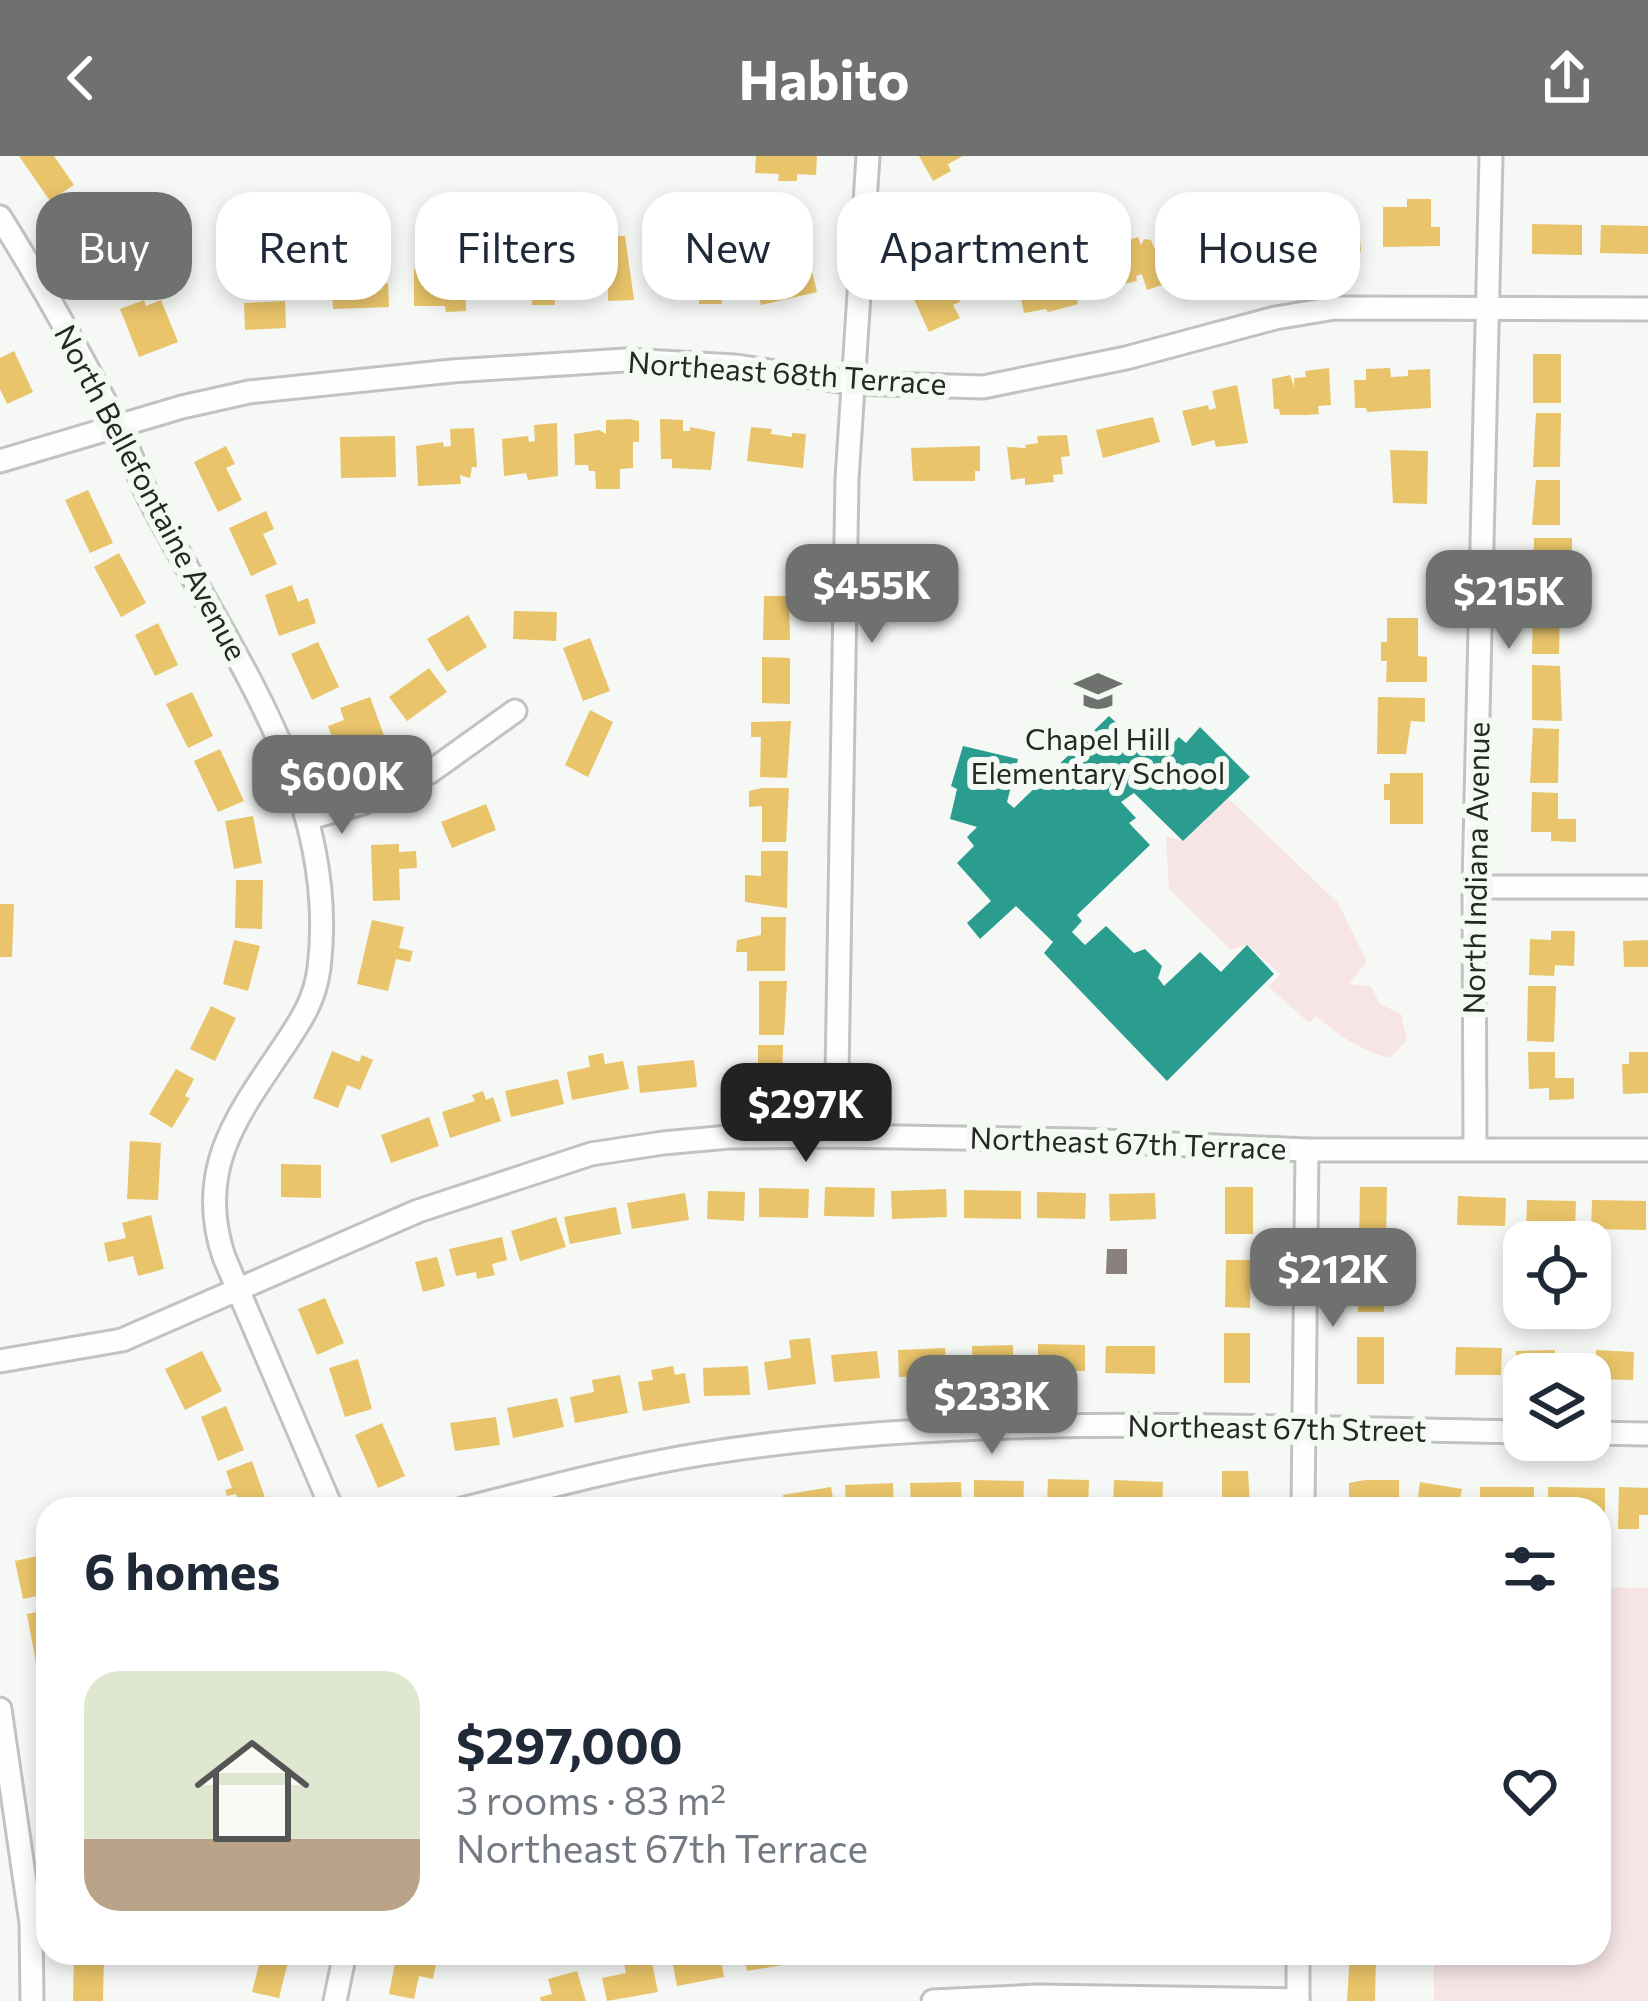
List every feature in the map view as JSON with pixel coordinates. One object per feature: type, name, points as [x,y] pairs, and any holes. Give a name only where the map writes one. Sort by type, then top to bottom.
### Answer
[{"type":"street","points":[[836,1136],[845,559],[868,156]]},
{"type":"street","name":"North Indiana Avenue","points":[[1475,1148],[1474,887],[1491,156]]},
{"type":"street","name":"North Bellefontaine Avenue","points":[[0,217],[118,427],[147,495],[287,755],[310,818],[319,868],[321,943],[311,1005],[226,1134],[214,1182],[214,1230],[327,1497]]},
{"type":"street","name":"Northeast 68th Terrace","points":[[0,461],[182,407],[296,386],[625,360],[735,366],[852,383],[983,387],[1126,358],[1315,311],[1648,309]]},
{"type":"street","points":[[310,818],[363,803],[430,772],[515,711]]},
{"type":"street","points":[[1474,887],[1648,887]]},
{"type":"street","name":"Northeast 67th Terrace","points":[[0,1361],[122,1340],[418,1211],[591,1154],[729,1137],[836,1136],[1307,1150],[1648,1150]]},
{"type":"street","points":[[1303,1497],[1307,1150]]},
{"type":"street","name":"Northeast 67th Street","points":[[514,1497],[701,1454],[798,1442],[1024,1427],[1503,1432]]},
{"type":"street","points":[[1611,1433],[1648,1434]]},
{"type":"street","points":[[0,1709],[28,1903],[32,2001]]},
{"type":"street","points":[[335,2001],[342,1965]]},
{"type":"street","points":[[933,2001],[1036,1996],[1298,2001],[1298,1965]]},
{"type":"shaded area","points":[[1226,796],[1338,903],[1367,962],[1349,984],[1371,986],[1380,1004],[1401,1014],[1407,1040],[1390,1058],[1351,1042],[1316,1016],[1309,1023],[1269,987],[1280,974],[1247,945],[1230,949],[1169,889],[1166,836],[1183,841]]},
{"type":"shaded area","points":[[1611,1587],[1648,1588],[1648,2001],[1434,2001],[1434,1965],[1611,1965]]},
{"type":"building: Homes","points":[[19,156],[54,156],[74,185],[64,192],[44,192]]},
{"type":"building: Homes","points":[[756,156],[817,156],[816,175],[797,174],[797,181],[778,181],[779,174],[755,173]]},
{"type":"building: Homes","points":[[919,156],[963,156],[948,164],[951,171],[933,181]]},
{"type":"building: Homes","points":[[1407,199],[1431,199],[1431,227],[1440,227],[1440,246],[1383,247],[1383,207],[1407,207]]},
{"type":"building: Homes","points":[[1532,224],[1582,225],[1582,255],[1532,254]]},
{"type":"building: Homes","points":[[1601,225],[1648,226],[1648,254],[1600,253]]},
{"type":"building: Homes","points":[[618,236],[625,236],[634,300],[608,301],[618,300]]},
{"type":"building: Homes","points":[[1138,237],[1141,245],[1144,239],[1151,240],[1155,287],[1147,290],[1142,274],[1131,282],[1131,239]]},
{"type":"building: Homes","points":[[414,269],[415,300],[466,300],[466,311],[414,306]]},
{"type":"building: Homes","points":[[144,300],[146,306],[161,300],[178,342],[139,357],[120,309]]},
{"type":"building: Homes","points":[[333,300],[389,300],[389,307],[333,309]]},
{"type":"building: Homes","points":[[532,300],[555,300],[555,305],[532,305]]},
{"type":"building: Homes","points":[[699,300],[722,300],[722,304],[699,304]]},
{"type":"building: Homes","points":[[914,300],[959,300],[953,305],[960,318],[929,332]]},
{"type":"building: Homes","points":[[1021,300],[1077,300],[1078,304],[1048,312],[1024,313]]},
{"type":"building: Homes","points":[[285,301],[286,328],[245,330],[244,303]]},
{"type":"building: Homes","points":[[14,351],[33,392],[7,404],[0,389],[0,358]]},
{"type":"building: Homes","points":[[1533,354],[1561,354],[1561,403],[1533,403]]},
{"type":"building: Homes","points":[[1329,368],[1331,405],[1318,406],[1319,414],[1280,415],[1274,409],[1272,379],[1290,375],[1294,387],[1294,378],[1306,377],[1305,371]]},
{"type":"building: Homes","points":[[1390,368],[1391,377],[1430,369],[1431,408],[1367,412],[1355,408],[1354,380],[1366,380],[1366,369]]},
{"type":"building: Homes","points":[[1237,385],[1248,443],[1216,447],[1214,440],[1192,446],[1182,411],[1208,405],[1209,410],[1216,408],[1212,391]]},
{"type":"building: Homes","points":[[1536,413],[1561,413],[1560,467],[1533,467]]},
{"type":"building: Homes","points":[[1153,417],[1160,442],[1103,458],[1096,430]]},
{"type":"building: Homes","points":[[660,419],[683,420],[683,431],[690,427],[715,432],[711,470],[672,468],[672,459],[661,459]]},
{"type":"building: Homes","points":[[606,420],[639,421],[633,468],[620,469],[620,489],[596,489],[595,471],[589,471],[588,465],[575,465],[574,434],[599,430],[606,434]]},
{"type":"building: Homes","points":[[557,423],[558,476],[528,480],[526,473],[504,476],[502,439],[528,436],[529,442],[535,441],[534,425]]},
{"type":"building: Homes","points":[[751,427],[792,437],[792,433],[806,434],[803,468],[747,461]]},
{"type":"building: Homes","points":[[474,428],[477,467],[472,467],[470,478],[460,475],[461,484],[418,486],[416,446],[443,442],[444,447],[451,446],[450,429]]},
{"type":"building: Homes","points":[[1067,435],[1070,456],[1061,457],[1063,474],[1053,475],[1054,482],[1025,485],[1025,478],[1011,480],[1007,447],[1026,448],[1038,443],[1037,436]]},
{"type":"building: Homes","points":[[395,436],[396,477],[341,478],[340,437]]},
{"type":"building: Homes","points":[[226,446],[235,464],[226,468],[242,500],[218,512],[194,462]]},
{"type":"building: Homes","points":[[980,446],[975,481],[913,481],[911,448]]},
{"type":"building: Homes","points":[[1390,450],[1428,451],[1427,504],[1393,503]]},
{"type":"building: Homes","points":[[1536,480],[1560,480],[1560,525],[1532,525]]},
{"type":"building: Homes","points":[[88,490],[113,543],[90,553],[65,500]]},
{"type":"building: Homes","points":[[266,511],[274,529],[263,534],[277,564],[251,576],[229,528]]},
{"type":"building: Homes","points":[[1534,538],[1572,538],[1572,560],[1560,560],[1560,594],[1533,594]]},
{"type":"building: Homes","points":[[119,553],[146,603],[121,617],[94,567]]},
{"type":"building: Homes","points":[[292,585],[298,602],[308,598],[316,623],[279,636],[265,595]]},
{"type":"building: Homes","points":[[764,596],[789,596],[790,640],[763,640]]},
{"type":"building: Homes","points":[[1533,605],[1560,606],[1559,654],[1532,654]]},
{"type":"building: Homes","points":[[514,611],[557,612],[556,641],[513,639]]},
{"type":"building: Homes","points":[[468,615],[487,647],[447,672],[427,639]]},
{"type":"building: Homes","points":[[1387,618],[1418,618],[1418,656],[1427,657],[1427,682],[1386,682],[1381,642],[1387,642]]},
{"type":"building: Homes","points":[[158,623],[178,665],[155,676],[135,635]]},
{"type":"building: Homes","points":[[590,638],[610,691],[583,701],[563,648]]},
{"type":"building: Homes","points":[[318,642],[339,687],[312,700],[291,654]]},
{"type":"building: Homes","points":[[762,657],[790,658],[790,704],[762,703]]},
{"type":"building: Homes","points":[[1532,665],[1560,666],[1562,721],[1532,720]]},
{"type":"building: Homes","points":[[429,668],[447,692],[407,721],[389,697]]},
{"type":"building: Homes","points":[[192,692],[213,736],[188,748],[166,704]]},
{"type":"building: Homes","points":[[370,697],[386,741],[339,757],[328,726],[344,720],[340,708]]},
{"type":"building: Homes","points":[[1378,697],[1425,698],[1425,722],[1411,721],[1406,754],[1377,754]]},
{"type":"building: Homes","points":[[590,710],[613,722],[588,777],[565,765]]},
{"type":"building: Homes","points":[[791,721],[787,778],[760,777],[761,737],[751,737],[751,722]]},
{"type":"building: Homes","points":[[1533,728],[1559,729],[1558,783],[1530,783]]},
{"type":"building: Homes","points":[[220,749],[244,801],[218,812],[194,761]]},
{"type":"building: Homes","points":[[1390,773],[1423,773],[1423,824],[1390,824],[1384,784],[1390,784]]},
{"type":"building: Homes","points":[[789,788],[786,842],[762,842],[762,806],[749,807],[749,791]]},
{"type":"building: Homes","points":[[1532,792],[1558,793],[1558,819],[1576,819],[1576,842],[1551,841],[1551,832],[1531,832]]},
{"type":"building: Homes","points":[[486,804],[496,830],[452,848],[441,822]]},
{"type":"building: Homes","points":[[253,816],[262,863],[234,869],[225,821]]},
{"type":"building: Homes","points":[[399,844],[399,852],[416,851],[417,868],[399,869],[400,900],[373,901],[371,845]]},
{"type":"building: Homes","points":[[761,851],[788,851],[787,908],[745,902],[745,875],[761,876]]},
{"type":"building: Homes","points":[[236,880],[263,880],[262,929],[235,928]]},
{"type":"building: Homes","points":[[0,904],[14,904],[12,957],[0,957]]},
{"type":"building: Homes","points":[[761,917],[786,917],[785,971],[747,971],[747,952],[736,952],[737,940],[761,935]]},
{"type":"building: Homes","points":[[372,920],[404,927],[399,948],[413,951],[410,962],[396,959],[388,991],[357,984]]},
{"type":"building: Homes","points":[[1551,931],[1575,931],[1574,966],[1555,965],[1554,976],[1529,975],[1530,939],[1551,940]]},
{"type":"building: Homes","points":[[234,940],[260,946],[248,991],[223,984]]},
{"type":"building: Homes","points":[[1648,940],[1648,967],[1624,967],[1623,941]]},
{"type":"building: Homes","points":[[759,981],[787,981],[784,1035],[759,1035]]},
{"type":"building: Homes","points":[[1528,986],[1556,986],[1554,1042],[1527,1041]]},
{"type":"building: Homes","points":[[211,1006],[236,1018],[215,1061],[190,1049]]},
{"type":"building: Homes","points":[[758,1045],[783,1045],[782,1091],[758,1091]]},
{"type":"building: Homes","points":[[332,1051],[359,1062],[362,1055],[373,1060],[360,1090],[347,1085],[338,1108],[313,1098]]},
{"type":"building: Homes","points":[[1528,1052],[1555,1052],[1555,1078],[1574,1078],[1574,1099],[1549,1100],[1549,1088],[1529,1089]]},
{"type":"building: Homes","points":[[1629,1052],[1648,1052],[1648,1093],[1623,1094],[1622,1064],[1629,1064]]},
{"type":"building: Homes","points":[[603,1053],[605,1064],[623,1061],[629,1089],[572,1100],[567,1072],[590,1067],[588,1056]]},
{"type":"building: Homes","points":[[694,1060],[697,1087],[640,1093],[637,1066]]},
{"type":"building: Homes","points":[[176,1069],[194,1079],[185,1096],[190,1098],[172,1128],[149,1114]]},
{"type":"building: Homes","points":[[558,1079],[564,1104],[511,1117],[505,1091]]},
{"type":"building: Homes","points":[[483,1091],[486,1100],[493,1097],[501,1121],[450,1138],[442,1112],[475,1101],[472,1095]]},
{"type":"building: Homes","points":[[429,1117],[439,1146],[391,1163],[381,1135]]},
{"type":"building: Homes","points":[[130,1141],[161,1143],[158,1200],[127,1199]]},
{"type":"building: Homes","points":[[281,1164],[321,1165],[321,1198],[281,1197]]},
{"type":"building: Homes","points":[[825,1187],[875,1188],[874,1217],[824,1216]]},
{"type":"building: Homes","points":[[1225,1187],[1253,1187],[1253,1234],[1225,1234]]},
{"type":"building: Homes","points":[[1360,1187],[1387,1187],[1386,1243],[1359,1243]]},
{"type":"building: Homes","points":[[759,1188],[809,1189],[808,1218],[759,1217]]},
{"type":"building: Homes","points":[[946,1189],[947,1217],[892,1219],[891,1191]]},
{"type":"building: Homes","points":[[964,1190],[1021,1191],[1021,1219],[964,1218]]},
{"type":"building: Homes","points":[[708,1191],[745,1192],[744,1221],[707,1219]]},
{"type":"building: Homes","points":[[1037,1192],[1086,1193],[1085,1219],[1037,1218]]},
{"type":"building: Homes","points":[[685,1193],[689,1220],[632,1229],[627,1203]]},
{"type":"building: Homes","points":[[1155,1193],[1156,1219],[1110,1221],[1109,1194]]},
{"type":"building: Homes","points":[[1458,1196],[1506,1198],[1503,1226],[1457,1225]]},
{"type":"building: Homes","points":[[1527,1200],[1576,1201],[1575,1221],[1526,1221]]},
{"type":"building: Homes","points":[[1592,1200],[1646,1201],[1646,1230],[1611,1229],[1611,1221],[1591,1221]]},
{"type":"building: Homes","points":[[616,1207],[621,1234],[570,1244],[564,1217]]},
{"type":"building: Homes","points":[[151,1215],[164,1269],[138,1276],[133,1256],[108,1262],[104,1243],[126,1238],[122,1223]]},
{"type":"building: Homes","points":[[556,1217],[566,1247],[520,1261],[511,1231]]},
{"type":"building: Homes","points":[[502,1237],[507,1260],[492,1264],[495,1275],[456,1276],[449,1249]]},
{"type":"building: Homes","points":[[437,1257],[445,1286],[423,1292],[415,1262]]},
{"type":"building: Homes","points":[[1226,1260],[1251,1260],[1250,1308],[1225,1307]]},
{"type":"building: Homes","points":[[1359,1262],[1384,1262],[1384,1312],[1358,1312]]},
{"type":"building: Homes","points":[[325,1298],[344,1343],[317,1355],[298,1309]]},
{"type":"building: Homes","points":[[1224,1333],[1250,1333],[1250,1383],[1224,1383]]},
{"type":"building: Homes","points":[[1357,1337],[1384,1337],[1384,1384],[1357,1384]]},
{"type":"building: Homes","points":[[810,1338],[816,1384],[768,1390],[764,1362],[791,1358],[789,1340]]},
{"type":"building: Homes","points":[[1038,1344],[1085,1345],[1085,1371],[1038,1370]]},
{"type":"building: Homes","points":[[1013,1345],[1013,1371],[973,1372],[972,1346]]},
{"type":"building: Homes","points":[[1106,1346],[1155,1346],[1155,1374],[1105,1373]]},
{"type":"building: Homes","points":[[1456,1347],[1502,1348],[1501,1375],[1455,1375]]},
{"type":"building: Homes","points":[[945,1348],[946,1375],[899,1377],[898,1350]]},
{"type":"building: Homes","points":[[1555,1350],[1555,1353],[1516,1353]]},
{"type":"building: Homes","points":[[202,1351],[222,1391],[185,1410],[165,1369]]},
{"type":"building: Homes","points":[[877,1351],[880,1378],[834,1382],[831,1355]]},
{"type":"building: Homes","points":[[1634,1352],[1633,1380],[1611,1379],[1611,1353],[1596,1353]]},
{"type":"building: Homes","points":[[358,1359],[372,1409],[345,1417],[329,1368]]},
{"type":"building: Homes","points":[[673,1366],[675,1375],[685,1373],[690,1403],[643,1411],[638,1382],[653,1380],[651,1370]]},
{"type":"building: Homes","points":[[748,1366],[750,1395],[704,1396],[703,1368]]},
{"type":"building: Homes","points":[[620,1375],[628,1413],[575,1423],[570,1397],[594,1392],[592,1380]]},
{"type":"building: Homes","points":[[557,1398],[564,1427],[513,1438],[507,1408]]},
{"type":"building: Homes","points":[[226,1406],[244,1450],[218,1461],[201,1417]]},
{"type":"building: Homes","points":[[496,1417],[500,1445],[455,1451],[450,1423]]},
{"type":"building: Homes","points":[[382,1423],[405,1476],[378,1488],[355,1435]]},
{"type":"building: Homes","points":[[252,1461],[265,1497],[227,1496],[225,1490],[232,1488],[226,1471]]},
{"type":"building: Homes","points":[[1222,1471],[1248,1471],[1249,1497],[1222,1497]]},
{"type":"building: Homes","points":[[1048,1479],[1089,1480],[1088,1497],[1047,1497]]},
{"type":"building: Homes","points":[[974,1480],[1024,1481],[1023,1497],[974,1497]]},
{"type":"building: Homes","points":[[1114,1480],[1163,1482],[1162,1497],[1113,1497]]},
{"type":"building: Homes","points":[[1399,1480],[1399,1497],[1349,1497],[1349,1483]]},
{"type":"building: Homes","points":[[961,1482],[962,1497],[911,1497],[910,1483]]},
{"type":"building: Homes","points":[[1420,1482],[1462,1489],[1460,1497],[1418,1497]]},
{"type":"building: Homes","points":[[893,1483],[894,1497],[846,1497],[845,1485]]},
{"type":"building: Homes","points":[[831,1487],[833,1497],[783,1497]]},
{"type":"building: Homes","points":[[1480,1487],[1534,1487],[1534,1497],[1480,1497]]},
{"type":"building: Homes","points":[[1548,1487],[1605,1488],[1605,1497],[1548,1497]]},
{"type":"building: Homes","points":[[1619,1487],[1648,1488],[1648,1515],[1639,1515],[1639,1529],[1618,1529]]},
{"type":"building: Homes","points":[[36,1556],[36,1596],[23,1599],[15,1561]]},
{"type":"building: Homes","points":[[36,1612],[36,1663],[27,1614]]},
{"type":"building: Homes","points":[[74,1965],[104,1965],[103,2001],[73,2001]]},
{"type":"building: Homes","points":[[259,1965],[287,1965],[279,1998],[252,1992]]},
{"type":"building: Homes","points":[[395,1965],[436,1965],[433,1979],[419,1976],[414,1999],[389,1994]]},
{"type":"building: Homes","points":[[624,1965],[652,1965],[658,1992],[607,2001],[602,1978],[626,1973]]},
{"type":"building: Homes","points":[[673,1965],[722,1965],[724,1977],[677,1986]]},
{"type":"building: Homes","points":[[746,1965],[782,1965],[747,1971]]},
{"type":"building: Homes","points":[[1349,1965],[1376,1965],[1375,2001],[1347,2001]]},
{"type":"building: Homes","points":[[577,1971],[586,2001],[541,2001],[540,1997],[552,1994],[548,1979]]},
{"type":"building: Schools","points":[[1109,716],[1146,750],[1155,742],[1164,753],[1179,737],[1186,743],[1200,727],[1250,777],[1183,841],[1134,793],[1121,802],[1136,818],[1129,823],[1150,845],[1077,915],[1082,921],[1072,932],[1085,945],[1106,926],[1134,953],[1145,949],[1162,966],[1158,978],[1164,986],[1200,952],[1221,972],[1247,945],[1274,974],[1167,1081],[1044,953],[1053,942],[1016,906],[980,939],[967,923],[991,901],[957,863],[974,846],[967,837],[977,827],[950,819],[957,789],[951,786],[963,746],[1018,759],[1007,802],[1014,808]]},
{"type":"building: Industry","points":[[1107,1249],[1127,1249],[1127,1274],[1106,1274]]},
{"type":"place","name":"Chapel Hill Elementary School","points":[[1098,691]]}]
